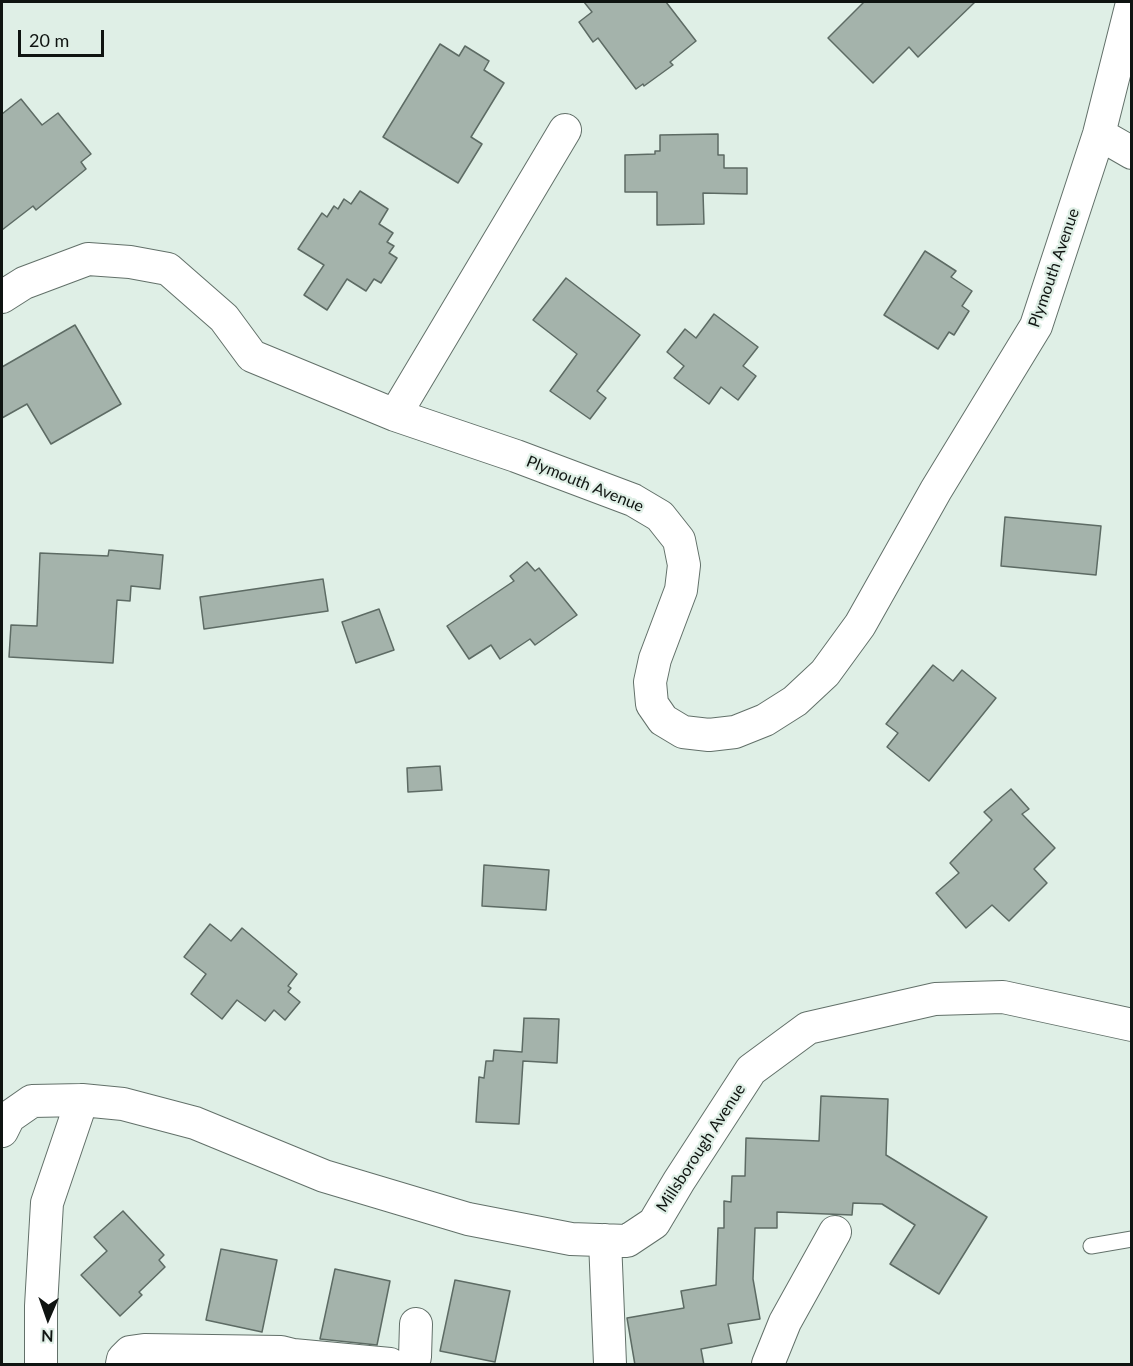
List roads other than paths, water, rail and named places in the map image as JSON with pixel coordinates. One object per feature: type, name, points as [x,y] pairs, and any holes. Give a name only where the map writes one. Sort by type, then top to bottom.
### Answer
[{"type":"street","name":"Plymouth Avenue","points":[[2,297],[24,283],[88,258],[168,269],[224,318],[252,356],[394,415],[516,456],[633,500],[660,516],[679,540],[684,565],[681,590],[654,659],[650,682],[652,704],[663,720],[683,732],[709,735],[735,732],[765,720],[795,701],[825,673],[860,625],[936,490],[1036,326],[1099,134],[1131,3]]},
{"type":"street","points":[[394,415],[565,130]]},
{"type":"street","points":[[1099,134],[1131,153]]},
{"type":"street","name":"Millsborough Avenue","points":[[2,1131],[9,1118],[32,1101],[82,1100],[123,1104],[195,1123],[324,1176],[468,1219],[571,1239],[627,1241],[654,1222],[751,1070],[808,1028],[935,999],[1003,997],[1131,1025]]},
{"type":"street","points":[[41,1365],[41,1306],[47,1203],[82,1100]]},
{"type":"street","points":[[768,1365],[785,1322],[835,1232]]},
{"type":"street","points":[[605,1240],[610,1365]]},
{"type":"street","points":[[409,1365],[415,1357],[417,1324]]},
{"type":"street","points":[[122,1365],[123,1359],[130,1352],[144,1350],[281,1352],[296,1360],[390,1365]]},
{"type":"lane","points":[[1091,1246],[1131,1239]]}]
